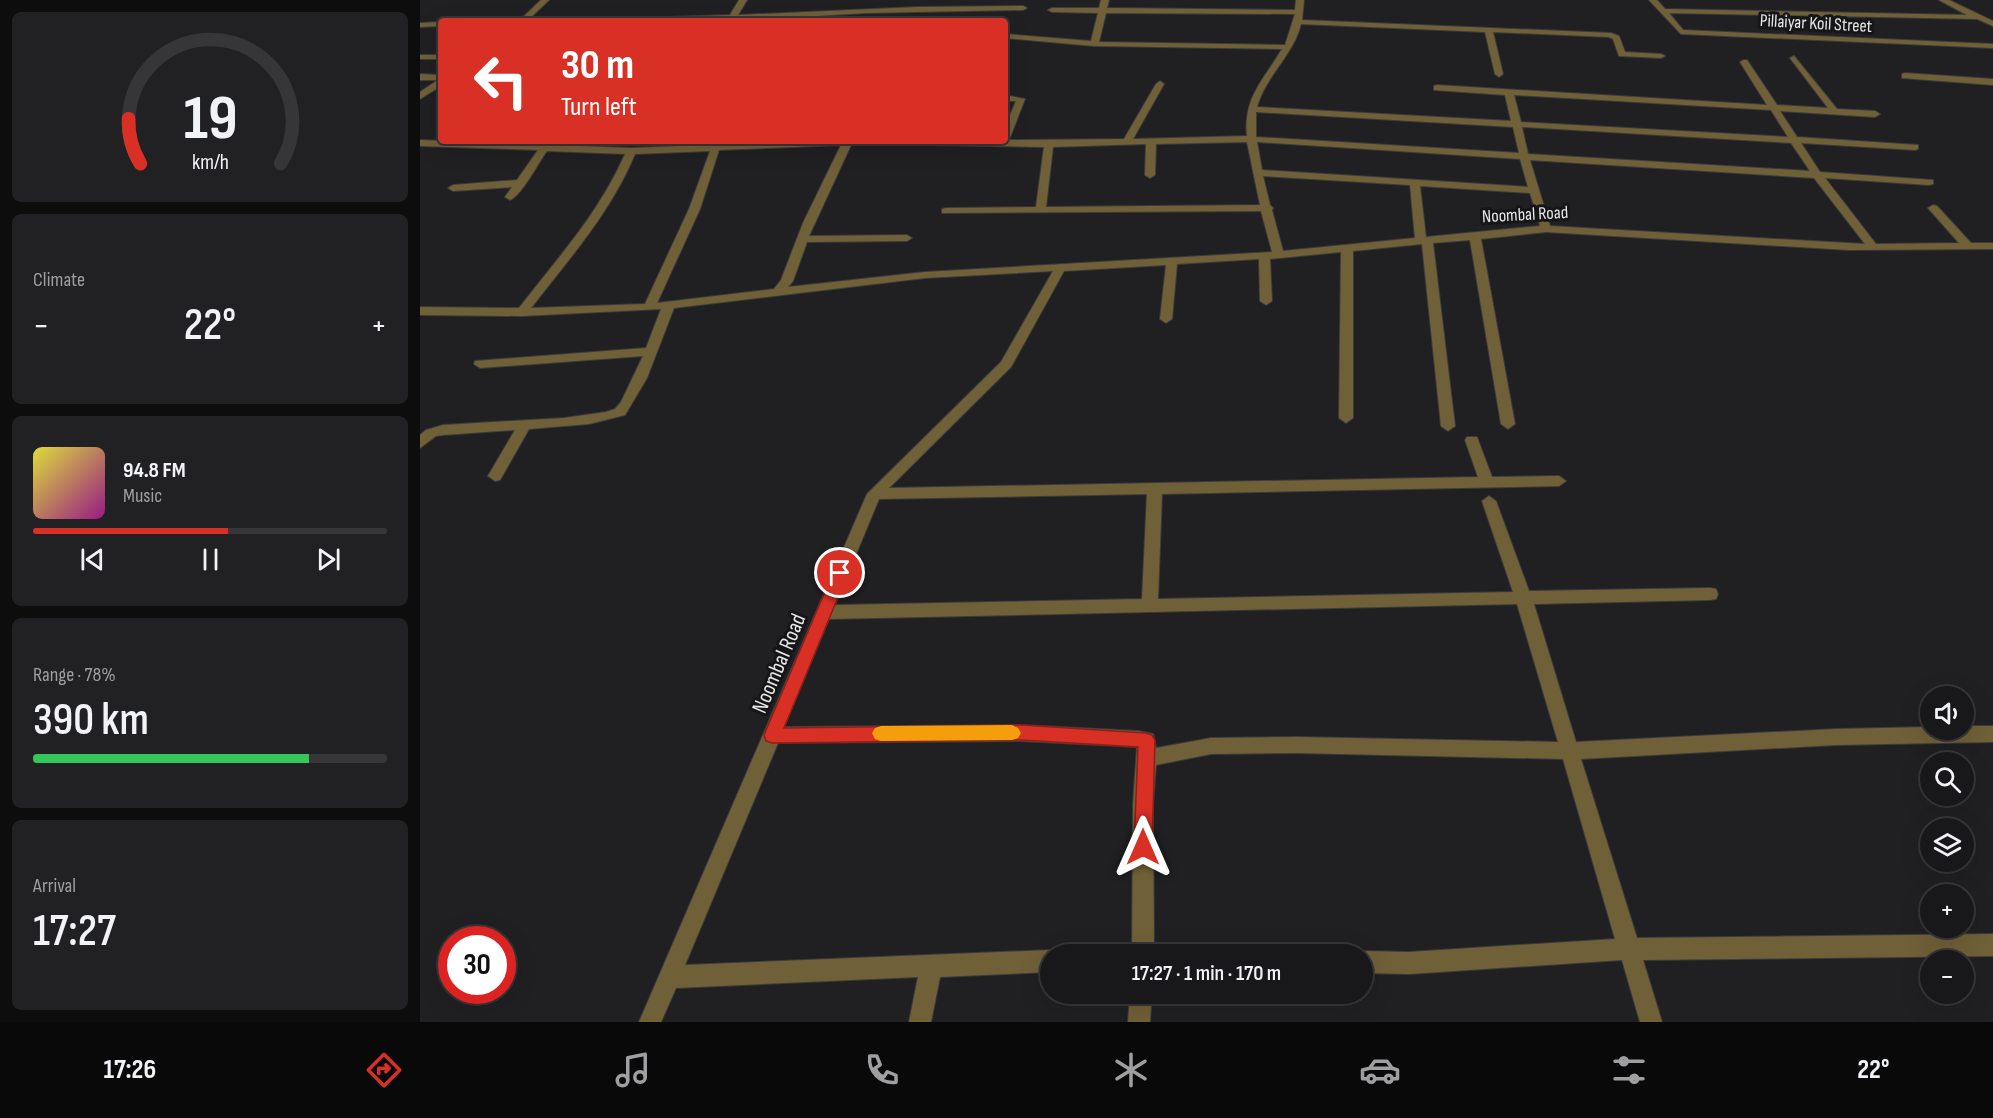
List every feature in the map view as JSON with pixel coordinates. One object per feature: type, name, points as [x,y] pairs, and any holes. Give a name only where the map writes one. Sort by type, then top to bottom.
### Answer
[{"type":"street","points":[[526,18],[545,0]]},
{"type":"street","points":[[731,18],[743,0]]},
{"type":"street","points":[[899,18],[906,0]]},
{"type":"street","points":[[1094,44],[1105,0]]},
{"type":"street","points":[[1278,255],[1250,139],[1254,100],[1290,47],[1298,22],[1300,0]]},
{"type":"street","name":"Pillaiyar Koil Street","points":[[1653,0],[1680,32],[1737,49],[1993,46]]},
{"type":"street","points":[[1943,0],[1993,24]]},
{"type":"street","points":[[758,18],[901,8],[1023,8]]},
{"type":"street","points":[[1052,10],[1300,12]]},
{"type":"street","points":[[1662,11],[1979,16]]},
{"type":"street","points":[[1298,22],[1611,35],[1616,38],[1622,54],[1661,56]]},
{"type":"street","points":[[420,25],[438,24]]},
{"type":"street","points":[[1488,30],[1499,74]]},
{"type":"street","points":[[1008,36],[1094,44],[1249,44],[1290,47]]},
{"type":"street","points":[[1737,49],[1817,175],[1873,247]]},
{"type":"street","points":[[420,57],[438,57]]},
{"type":"street","points":[[1794,57],[1835,112]]},
{"type":"street","points":[[1905,76],[1993,82]]},
{"type":"street","points":[[420,77],[438,80]]},
{"type":"street","points":[[420,96],[438,82]]},
{"type":"street","points":[[1126,142],[1160,84]]},
{"type":"street","points":[[1437,88],[1875,114]]},
{"type":"street","points":[[1509,92],[1524,156],[1546,229]]},
{"type":"street","points":[[1008,98],[1021,99],[1008,131]]},
{"type":"street","points":[[1253,109],[1915,147]]},
{"type":"street","points":[[1008,141],[1049,144],[1250,139],[1929,182]]},
{"type":"street","points":[[1150,175],[1151,141]]},
{"type":"street","points":[[420,142],[438,143]]},
{"type":"street","points":[[461,144],[631,151],[821,144]]},
{"type":"street","points":[[778,292],[787,281],[802,239],[848,144]]},
{"type":"street","points":[[1041,208],[1049,144]]},
{"type":"street","points":[[510,197],[544,148]]},
{"type":"street","points":[[649,307],[668,260],[692,217],[715,148]]},
{"type":"street","points":[[522,312],[605,204],[623,176],[631,151]]},
{"type":"street","points":[[1258,173],[1535,190]]},
{"type":"street","points":[[453,188],[521,183]]},
{"type":"street","points":[[1415,183],[1448,426]]},
{"type":"street","points":[[946,211],[1041,208],[1268,208]]},
{"type":"street","points":[[1933,208],[1968,246]]},
{"type":"street","name":"Noombal Road","points":[[420,311],[522,312],[649,307],[924,275],[1278,255],[1546,229],[1873,247],[1993,246]]},
{"type":"street","points":[[1475,236],[1508,424]]},
{"type":"street","points":[[802,239],[907,238]]},
{"type":"street","points":[[1346,418],[1347,249]]},
{"type":"street","points":[[1264,256],[1266,301]]},
{"type":"street","points":[[1166,319],[1172,262]]},
{"type":"street","name":"Noombal Road","points":[[650,1022],[874,494],[1006,364],[1060,268]]},
{"type":"street","points":[[420,443],[431,434],[443,430],[594,420],[620,412],[631,398],[669,304]]},
{"type":"street","points":[[480,364],[649,352]]},
{"type":"street","points":[[495,476],[525,424]]},
{"type":"street","points":[[1472,440],[1487,483]]},
{"type":"street","points":[[874,494],[1559,481]]},
{"type":"street","points":[[1150,605],[1155,490]]},
{"type":"street","points":[[1489,501],[1522,596],[1651,1022]]},
{"type":"street","points":[[824,612],[1522,596],[1710,594]]},
{"type":"street","points":[[772,735],[1021,733],[1146,740],[1147,758],[1143,804],[1143,944]]},
{"type":"street","points":[[1147,758],[1211,746],[1297,745],[1570,751],[1836,738],[1993,734]]},
{"type":"street","points":[[1373,962],[1409,963],[1630,949],[1993,945]]},
{"type":"street","points":[[670,977],[1040,961]]},
{"type":"street","points":[[920,1022],[931,966]]},
{"type":"street","points":[[1139,1022],[1140,1004]]},
{"type":"slow traffic","points":[[881,733],[1012,733]]},
{"type":"route","points":[[840,573],[772,735],[1021,733],[1146,740],[1148,749],[1143,804],[1143,847]]}]
